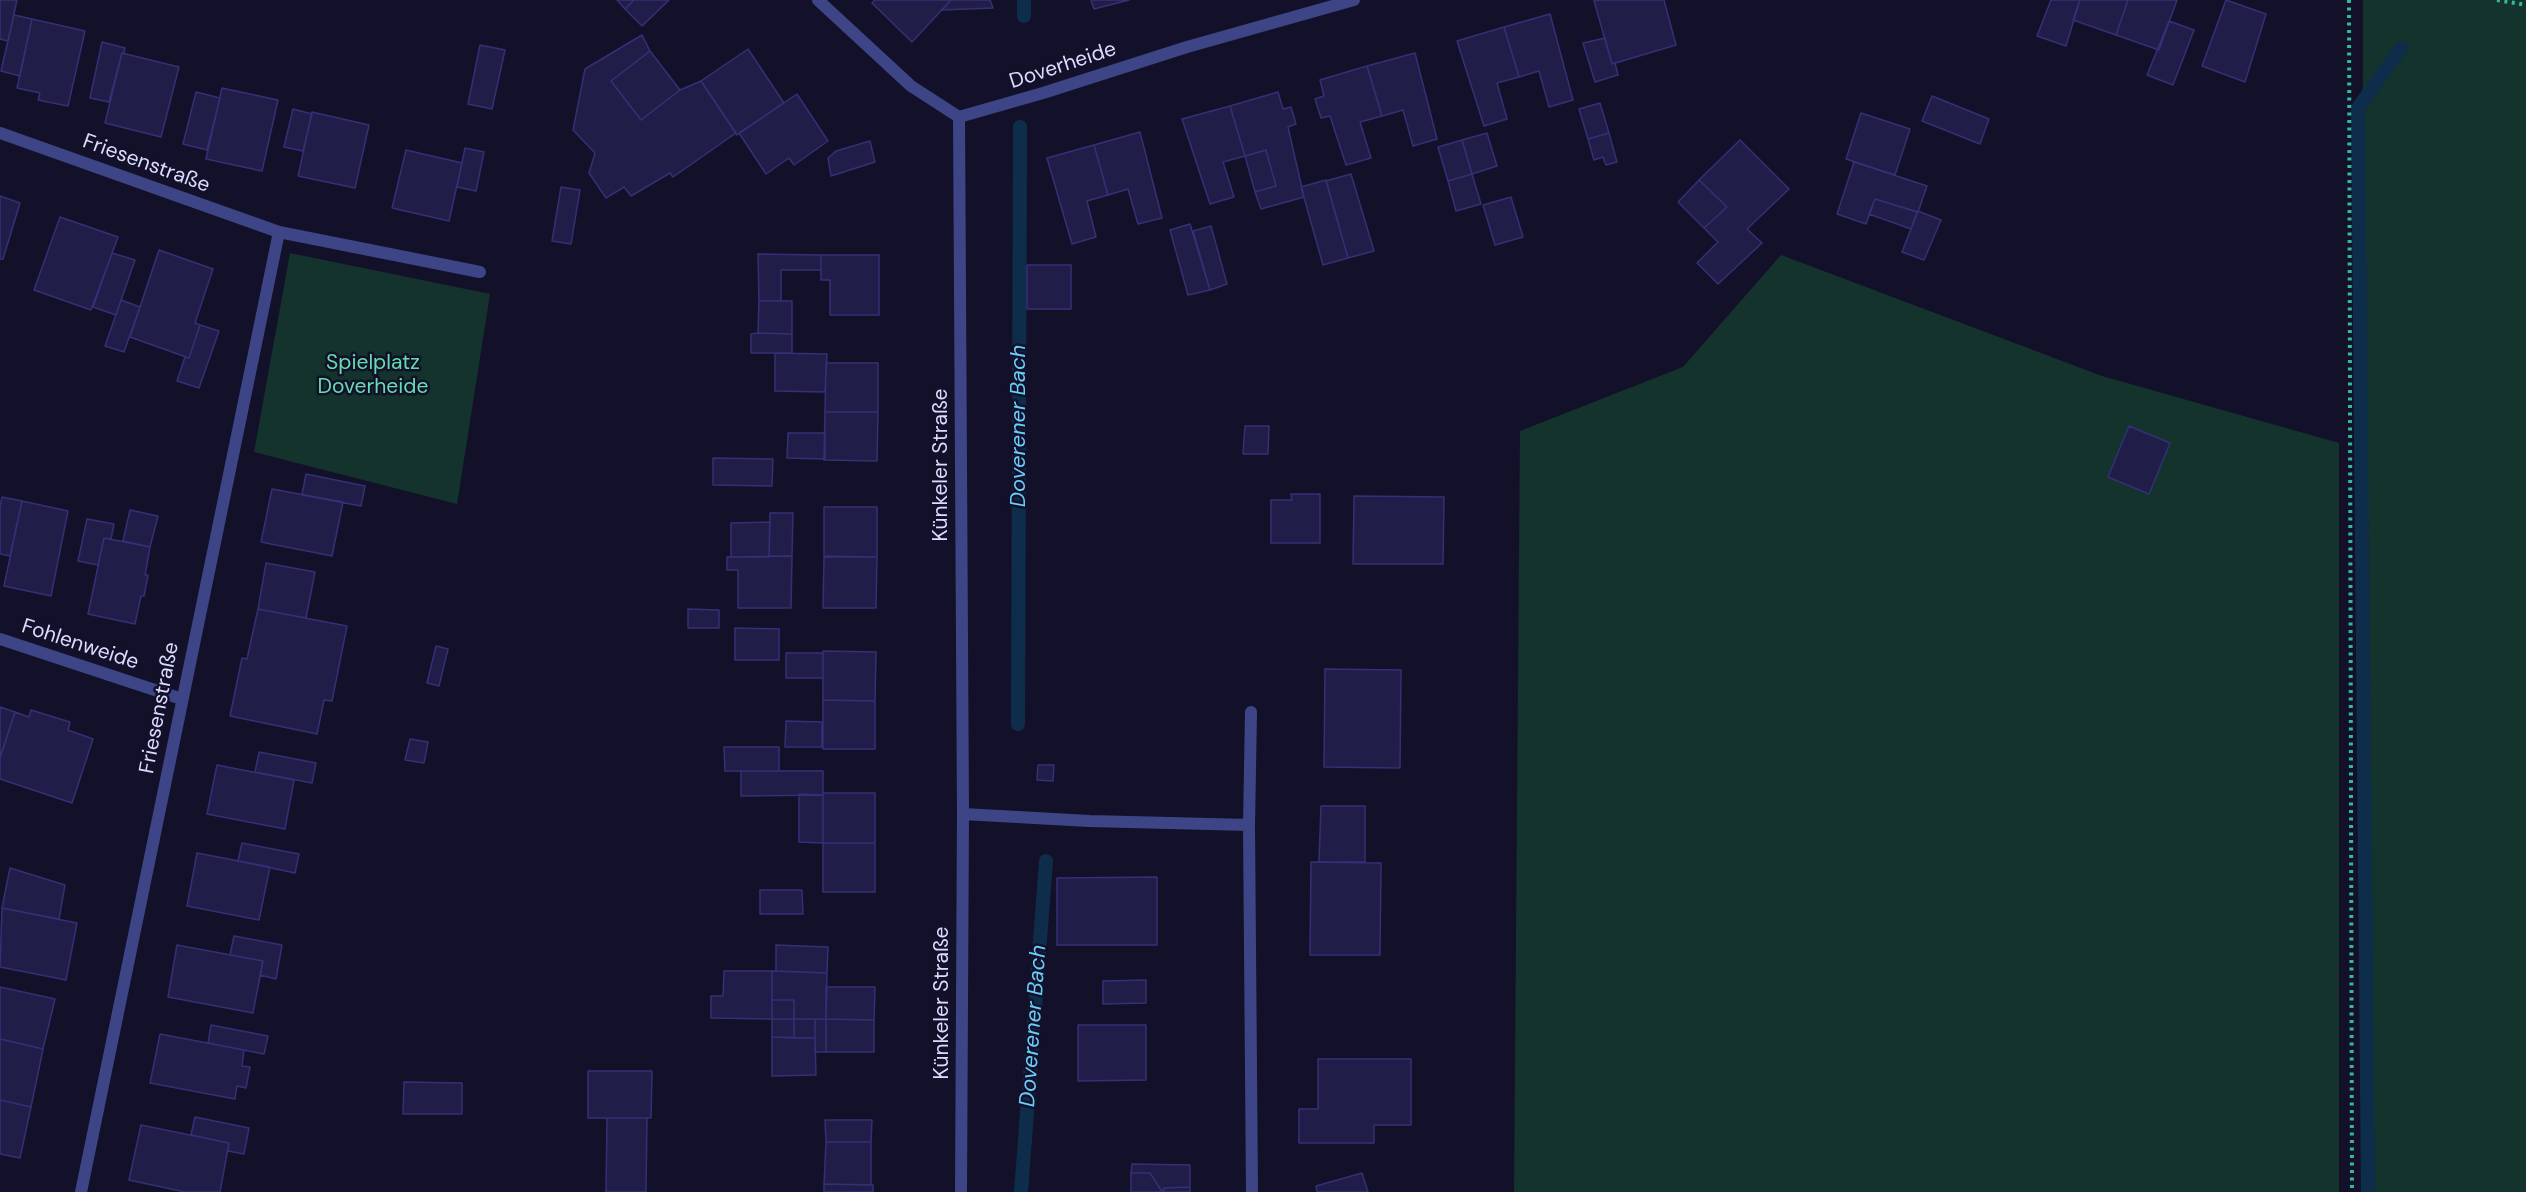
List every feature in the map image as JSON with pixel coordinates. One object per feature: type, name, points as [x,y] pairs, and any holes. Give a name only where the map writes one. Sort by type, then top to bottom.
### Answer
[{"type":"street","points":[[818,0],[911,86],[959,117]]},
{"type":"street","name":"Doverheide","points":[[959,117],[1043,93],[1187,46],[1354,0]]},
{"type":"street","name":"Künkeler Straße","points":[[959,117],[963,814],[961,1192]]},
{"type":"street","name":"Friesenstraße","points":[[0,133],[279,232],[480,272]]},
{"type":"street","name":"Friesenstraße","points":[[81,1192],[279,232]]},
{"type":"street","name":"Fohlenweide","points":[[0,639],[182,699]]},
{"type":"street","points":[[1251,712],[1249,825],[1252,1192]]},
{"type":"street","points":[[963,814],[1249,825]]},
{"type":"path","points":[[2349,0],[2352,1192]]},
{"type":"path","points":[[2497,0],[2526,5]]},
{"type":"green space","points":[[2363,0],[2526,0],[2526,1192],[2366,1192],[2361,761]]},
{"type":"green space","name":"Spielplatz Doverheide","points":[[290,253],[490,294],[457,504],[254,452]]},
{"type":"green space","points":[[1781,255],[2102,376],[2339,443],[2339,1192],[1514,1192],[1520,431],[1683,367]]},
{"type":"building","points":[[0,0],[17,0],[8,41],[0,39]]},
{"type":"building","points":[[617,0],[634,0],[625,9]]},
{"type":"building","points":[[634,0],[669,0],[642,26],[625,9]]},
{"type":"building","points":[[875,0],[951,0],[912,42],[872,3]]},
{"type":"building","points":[[951,0],[990,0],[993,8],[942,10]]},
{"type":"building","points":[[1091,0],[1129,0],[1094,9]]},
{"type":"building","points":[[1664,0],[1676,45],[1612,64],[1594,1]]},
{"type":"building","points":[[2051,0],[2080,0],[2066,46],[2037,36]]},
{"type":"building","points":[[2080,0],[2128,0],[2116,35],[2073,20]]},
{"type":"building","points":[[2128,0],[2177,0],[2159,50],[2116,35]]},
{"type":"building","points":[[2226,0],[2266,14],[2245,82],[2202,66]]},
{"type":"building","points":[[1550,14],[1573,100],[1549,107],[1539,71],[1519,77],[1504,27]]},
{"type":"building","points":[[14,15],[32,19],[20,76],[1,71]]},
{"type":"building","points":[[32,19],[85,31],[68,106],[38,100],[40,93],[17,88]]},
{"type":"building","points":[[2169,21],[2194,30],[2173,85],[2147,75]]},
{"type":"building","points":[[1504,27],[1519,77],[1497,83],[1507,119],[1484,126],[1457,41]]},
{"type":"building","points":[[642,35],[650,51],[611,81],[641,120],[680,90],[701,81],[736,133],[673,177],[670,173],[631,196],[624,187],[606,198],[589,173],[595,153],[573,130],[585,69]]},
{"type":"building","points":[[1605,38],[1612,64],[1615,63],[1618,75],[1595,82],[1583,43]]},
{"type":"building","points":[[102,42],[125,48],[109,102],[90,98]]},
{"type":"building","points":[[480,45],[505,50],[492,109],[468,104]]},
{"type":"building","points":[[748,49],[784,103],[737,135],[701,81]]},
{"type":"building","points":[[650,51],[680,90],[641,120],[611,81]]},
{"type":"building","points":[[122,53],[179,67],[161,137],[105,123]]},
{"type":"building","points":[[1415,53],[1437,139],[1413,146],[1403,110],[1382,116],[1367,66]]},
{"type":"building","points":[[1367,66],[1382,116],[1360,122],[1371,158],[1346,165],[1330,116],[1321,118],[1315,99],[1324,96],[1320,80]]},
{"type":"building","points":[[222,88],[278,100],[262,171],[206,159]]},
{"type":"building","points":[[196,92],[220,98],[207,150],[183,144]]},
{"type":"building","points":[[1278,92],[1283,109],[1291,107],[1296,124],[1288,127],[1304,197],[1261,209],[1255,192],[1276,186],[1266,150],[1245,156],[1230,106]]},
{"type":"building","points":[[797,94],[828,141],[794,165],[789,158],[766,174],[739,133]]},
{"type":"building","points":[[1932,96],[1989,119],[1980,144],[1922,121]]},
{"type":"building","points":[[1600,103],[1609,133],[1588,139],[1579,109]]},
{"type":"building","points":[[1230,106],[1245,156],[1223,162],[1234,197],[1210,204],[1182,119]]},
{"type":"building","points":[[293,109],[312,114],[303,151],[284,147]]},
{"type":"building","points":[[312,112],[369,125],[355,188],[298,176]]},
{"type":"building","points":[[1861,113],[1910,129],[1895,175],[1846,159]]},
{"type":"building","points":[[1140,132],[1162,218],[1138,224],[1128,189],[1108,195],[1094,145]]},
{"type":"building","points":[[1487,133],[1497,166],[1472,174],[1462,140]]},
{"type":"building","points":[[1609,133],[1617,162],[1606,165],[1603,157],[1594,160],[1588,139]]},
{"type":"building","points":[[1462,140],[1472,174],[1448,181],[1438,147]]},
{"type":"building","points":[[1740,140],[1789,189],[1747,229],[1762,243],[1718,284],[1697,263],[1718,242],[1704,228],[1727,207],[1699,180]]},
{"type":"building","points":[[870,141],[875,162],[831,176],[828,158],[836,151]]},
{"type":"building","points":[[1094,145],[1108,195],[1087,201],[1096,237],[1072,244],[1047,158]]},
{"type":"building","points":[[465,148],[484,152],[476,191],[457,187]]},
{"type":"building","points":[[406,150],[462,163],[449,221],[392,208]]},
{"type":"building","points":[[1266,150],[1276,186],[1255,192],[1245,156]]},
{"type":"building","points":[[1854,162],[1927,186],[1918,212],[1875,199],[1866,224],[1837,214]]},
{"type":"building","points":[[1351,174],[1374,251],[1348,258],[1326,181]]},
{"type":"building","points":[[1472,174],[1481,204],[1456,211],[1448,181]]},
{"type":"building","points":[[1326,180],[1348,258],[1323,265],[1301,187]]},
{"type":"building","points":[[1699,180],[1727,207],[1704,228],[1678,202]]},
{"type":"building","points":[[561,187],[580,190],[571,244],[552,241]]},
{"type":"building","points":[[0,196],[20,203],[3,259],[0,259]]},
{"type":"building","points":[[1511,197],[1523,237],[1495,245],[1483,205]]},
{"type":"building","points":[[1875,199],[1917,212],[1911,229],[1869,214]]},
{"type":"building","points":[[1918,211],[1941,220],[1924,260],[1902,252]]},
{"type":"building","points":[[60,217],[118,237],[91,310],[34,290]]},
{"type":"building","points":[[1190,224],[1210,290],[1188,295],[1170,230]]},
{"type":"building","points":[[1211,226],[1227,284],[1210,290],[1193,231]]},
{"type":"building","points":[[159,250],[213,269],[195,323],[200,325],[189,358],[130,337]]},
{"type":"building","points":[[112,253],[135,260],[116,315],[93,307]]},
{"type":"building","points":[[758,254],[821,255],[821,270],[781,270],[781,301],[759,301]]},
{"type":"building","points":[[821,255],[879,255],[879,315],[830,315],[830,280],[821,280]]},
{"type":"building","points":[[1027,265],[1071,265],[1071,309],[1027,309]]},
{"type":"building","points":[[121,300],[140,307],[124,352],[105,346]]},
{"type":"building","points":[[759,301],[792,301],[792,334],[758,333]]},
{"type":"building","points":[[200,325],[219,331],[199,388],[177,381],[185,357],[189,358]]},
{"type":"building","points":[[751,334],[792,334],[792,353],[751,353]]},
{"type":"building","points":[[775,353],[827,354],[825,392],[775,391]]},
{"type":"building","points":[[826,363],[878,363],[878,412],[825,412]]},
{"type":"building","points":[[825,412],[878,412],[877,461],[824,460]]},
{"type":"building","points":[[1245,426],[1269,426],[1268,454],[1243,454]]},
{"type":"building","points":[[2129,426],[2170,443],[2149,494],[2108,477]]},
{"type":"building","points":[[788,433],[825,433],[825,459],[787,458]]},
{"type":"building","points":[[713,458],[773,459],[772,486],[713,485]]},
{"type":"building","points":[[306,474],[365,486],[361,506],[302,495]]},
{"type":"building","points":[[272,489],[343,502],[332,556],[261,542]]},
{"type":"building","points":[[1291,494],[1320,494],[1320,543],[1271,543],[1271,500],[1292,500]]},
{"type":"building","points":[[1354,496],[1444,497],[1443,564],[1353,564]]},
{"type":"building","points":[[2,497],[22,501],[10,556],[0,554]]},
{"type":"building","points":[[22,501],[68,511],[51,596],[4,586]]},
{"type":"building","points":[[824,507],[877,507],[877,557],[824,556]]},
{"type":"building","points":[[130,510],[158,516],[150,547],[123,541]]},
{"type":"building","points":[[770,513],[793,513],[792,556],[769,556]]},
{"type":"building","points":[[87,519],[114,524],[111,539],[104,538],[98,565],[78,561]]},
{"type":"building","points":[[770,522],[769,557],[731,557],[731,523]]},
{"type":"building","points":[[104,538],[150,547],[144,596],[141,596],[135,624],[88,614]]},
{"type":"building","points":[[792,556],[791,608],[738,608],[738,570],[727,570],[727,557]]},
{"type":"building","points":[[824,557],[877,557],[876,608],[823,608]]},
{"type":"building","points":[[266,563],[315,572],[306,618],[258,609]]},
{"type":"building","points":[[258,609],[347,626],[332,701],[324,700],[317,734],[230,716],[242,658],[247,659]]},
{"type":"building","points":[[688,609],[719,610],[719,628],[688,628]]},
{"type":"building","points":[[735,628],[779,629],[779,660],[735,660]]},
{"type":"building","points":[[436,646],[448,649],[439,686],[427,683]]},
{"type":"building","points":[[823,651],[876,652],[875,701],[823,700]]},
{"type":"building","points":[[786,653],[823,653],[823,678],[786,678]]},
{"type":"building","points":[[1325,669],[1401,670],[1400,768],[1324,767]]},
{"type":"building","points":[[823,700],[875,701],[875,749],[823,749]]},
{"type":"building","points":[[0,707],[15,712],[0,758]]},
{"type":"building","points":[[31,710],[70,722],[68,730],[93,739],[72,803],[0,779],[0,758],[15,712],[29,717]]},
{"type":"building","points":[[786,721],[822,722],[822,747],[785,747]]},
{"type":"building","points":[[410,739],[428,742],[424,763],[405,760]]},
{"type":"building","points":[[724,747],[779,747],[779,771],[725,771]]},
{"type":"building","points":[[259,752],[316,763],[312,783],[255,772]]},
{"type":"building","points":[[217,765],[294,780],[285,829],[207,814]]},
{"type":"building","points":[[1038,765],[1054,765],[1053,781],[1037,780]]},
{"type":"building","points":[[741,771],[823,771],[823,795],[741,796]]},
{"type":"building","points":[[823,793],[875,793],[875,843],[823,843]]},
{"type":"building","points":[[799,794],[823,795],[823,843],[799,842]]},
{"type":"building","points":[[1321,806],[1365,806],[1365,862],[1319,862]]},
{"type":"building","points":[[242,843],[299,854],[295,873],[238,861]]},
{"type":"building","points":[[823,843],[875,843],[875,892],[823,892]]},
{"type":"building","points":[[197,853],[270,867],[259,920],[187,906]]},
{"type":"building","points":[[1311,862],[1381,863],[1380,955],[1310,955]]},
{"type":"building","points":[[10,868],[65,885],[59,919],[2,908]]},
{"type":"building","points":[[1157,877],[1157,945],[1057,945],[1057,878]]},
{"type":"building","points":[[760,890],[802,890],[803,914],[760,914]]},
{"type":"building","points":[[2,908],[77,923],[66,980],[0,967]]},
{"type":"building","points":[[234,936],[282,945],[276,979],[260,975],[263,961],[230,955]]},
{"type":"building","points":[[177,945],[263,961],[253,1013],[168,997]]},
{"type":"building","points":[[776,945],[828,947],[827,973],[776,971]]},
{"type":"building","points":[[724,971],[772,971],[772,1019],[711,1018],[711,996],[723,996]]},
{"type":"building","points":[[772,971],[827,973],[826,1019],[794,1019],[794,1000],[772,1000]]},
{"type":"building","points":[[1146,980],[1146,1003],[1103,1004],[1103,981]]},
{"type":"building","points":[[0,987],[55,999],[43,1049],[0,1039]]},
{"type":"building","points":[[826,987],[875,987],[874,1020],[826,1019]]},
{"type":"building","points":[[772,1000],[794,1000],[794,1019],[772,1019]]},
{"type":"building","points":[[772,1019],[794,1019],[794,1038],[772,1037]]},
{"type":"building","points":[[794,1019],[815,1019],[815,1038],[794,1038]]},
{"type":"building","points":[[815,1019],[826,1019],[826,1052],[815,1052]]},
{"type":"building","points":[[826,1019],[874,1020],[874,1052],[826,1052]]},
{"type":"building","points":[[211,1025],[268,1036],[264,1054],[208,1043]]},
{"type":"building","points":[[1078,1025],[1146,1025],[1146,1080],[1078,1081]]},
{"type":"building","points":[[160,1034],[244,1050],[242,1066],[250,1067],[246,1088],[237,1086],[235,1099],[150,1083]]},
{"type":"building","points":[[772,1037],[815,1038],[816,1075],[772,1076]]},
{"type":"building","points":[[0,1039],[43,1049],[31,1107],[0,1100]]},
{"type":"building","points":[[1318,1059],[1411,1059],[1411,1125],[1374,1125],[1374,1143],[1299,1143],[1299,1109],[1318,1109]]},
{"type":"building","points":[[588,1071],[652,1071],[651,1118],[588,1118]]},
{"type":"building","points":[[404,1082],[462,1083],[462,1114],[403,1114]]},
{"type":"building","points":[[0,1100],[31,1107],[20,1158],[0,1154]]},
{"type":"building","points":[[195,1117],[249,1128],[244,1154],[228,1151],[229,1143],[191,1135]]},
{"type":"building","points":[[607,1118],[647,1118],[646,1192],[606,1192]]},
{"type":"building","points":[[825,1120],[872,1120],[871,1142],[826,1142]]},
{"type":"building","points":[[141,1125],[229,1143],[220,1192],[185,1192],[129,1180]]},
{"type":"building","points":[[826,1142],[871,1142],[871,1185],[824,1184]]},
{"type":"building","points":[[1132,1164],[1190,1165],[1190,1187],[1161,1190],[1150,1173],[1131,1173]]},
{"type":"building","points":[[1131,1173],[1150,1173],[1164,1191],[1164,1188],[1190,1187],[1190,1192],[1131,1192]]},
{"type":"building","points":[[1362,1173],[1368,1192],[1317,1192],[1316,1186]]},
{"type":"building","points":[[824,1184],[873,1185],[873,1192],[824,1192]]},
{"type":"waterway","name":"Doverener Bach","points":[[1024,0],[1024,16]]},
{"type":"waterway","points":[[2368,1192],[2358,108],[2401,48]]},
{"type":"waterway","name":"Doverener Bach","points":[[1018,724],[1020,127]]},
{"type":"waterway","name":"Doverener Bach","points":[[1021,1192],[1046,861]]}]
